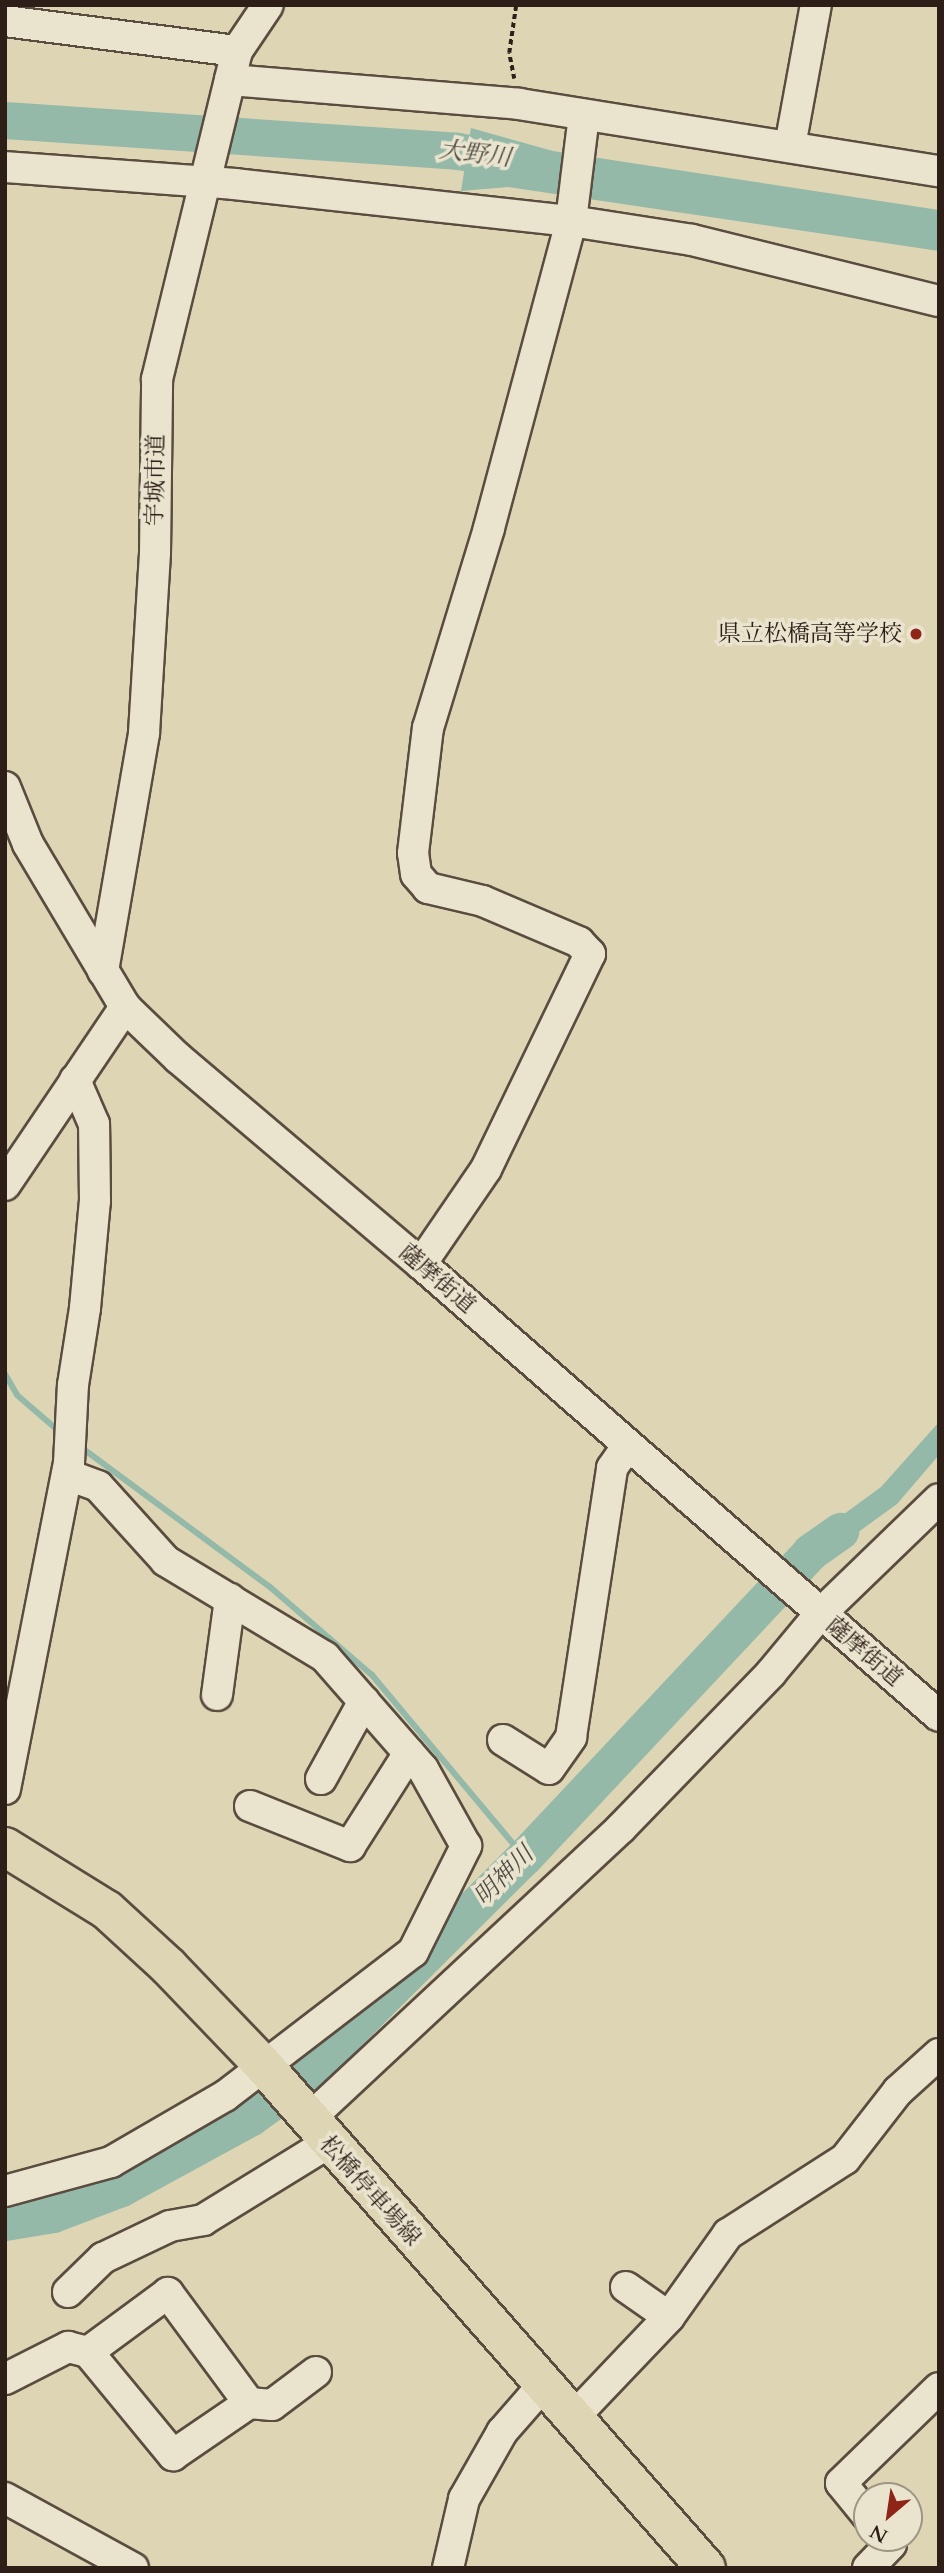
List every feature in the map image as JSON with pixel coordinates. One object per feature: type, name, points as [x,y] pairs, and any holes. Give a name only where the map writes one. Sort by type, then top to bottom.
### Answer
[{"type":"main road","name":"松橋停車場線","points":[[5,1847],[53,1873],[139,1938],[267,2071],[706,2568]]},
{"type":"street","name":"宇城市道","points":[[103,971],[144,733],[155,553],[157,379],[237,51],[268,5]]},
{"type":"street","points":[[790,146],[816,5]]},
{"type":"street","points":[[5,21],[237,51]]},
{"type":"street","points":[[229,85],[519,104],[583,129],[790,146],[939,171]]},
{"type":"street","points":[[421,1264],[486,1168],[590,954],[579,942],[483,901],[428,888],[416,874],[413,853],[428,729],[489,528],[572,217],[583,129]]},
{"type":"street","points":[[5,167],[205,179],[572,217],[692,240],[939,301]]},
{"type":"street","name":"薩摩街道","points":[[5,787],[28,844],[125,1007],[178,1058],[421,1264],[939,1716]]},
{"type":"street","points":[[5,1185],[125,1007]]},
{"type":"street","points":[[5,1790],[68,1469],[73,1385],[95,1200],[94,1124],[75,1080]]},
{"type":"street","points":[[503,1740],[549,1769],[570,1737],[612,1468],[628,1445]]},
{"type":"street","points":[[5,2192],[111,2162],[267,2071],[413,1951],[466,1846],[423,1769],[325,1657],[166,1561],[98,1486],[68,1469]]},
{"type":"street","points":[[68,2292],[103,2258],[170,2226],[203,2220],[311,2123],[621,1828],[771,1673],[817,1612],[939,1499]]},
{"type":"street","points":[[217,1695],[230,1599]]},
{"type":"street","points":[[321,1779],[364,1701]]},
{"type":"street","points":[[250,1806],[350,1846],[410,1753]]},
{"type":"street","points":[[572,2419],[669,2317],[728,2234],[845,2159],[898,2091],[939,2054]]},
{"type":"street","points":[[626,2287],[669,2317]]},
{"type":"street","points":[[88,2352],[168,2293],[249,2403]]},
{"type":"street","points":[[5,2379],[68,2347],[88,2352],[173,2455],[249,2403],[272,2405],[316,2372]]},
{"type":"street","points":[[448,2568],[464,2499],[502,2432],[543,2385]]},
{"type":"street","points":[[853,2498],[841,2483],[939,2388]]},
{"type":"street","points":[[5,2498],[133,2568]]},
{"type":"street","points":[[868,2568],[883,2552]]},
{"type":"path","points":[[516,5],[509,53],[519,104]]},
{"type":"water","points":[[471,128],[553,151],[939,210],[939,251],[508,187],[461,191]]},
{"type":"water","points":[[939,1422],[939,1455],[897,1504],[806,1570],[791,1553],[881,1487]]},
{"type":"waterway","name":"大野川","points":[[5,120],[457,151],[517,160]]},
{"type":"waterway","points":[[5,1374],[17,1395],[61,1433]]},
{"type":"waterway","points":[[78,1445],[270,1587],[372,1675],[524,1857]]},
{"type":"waterway","name":"明神川","points":[[5,2222],[53,2214],[121,2188],[251,2117],[294,2086],[524,1857],[810,1552],[840,1531]]},
{"type":"place","name":"県立松橋高等学校","points":[[916,634]]}]
